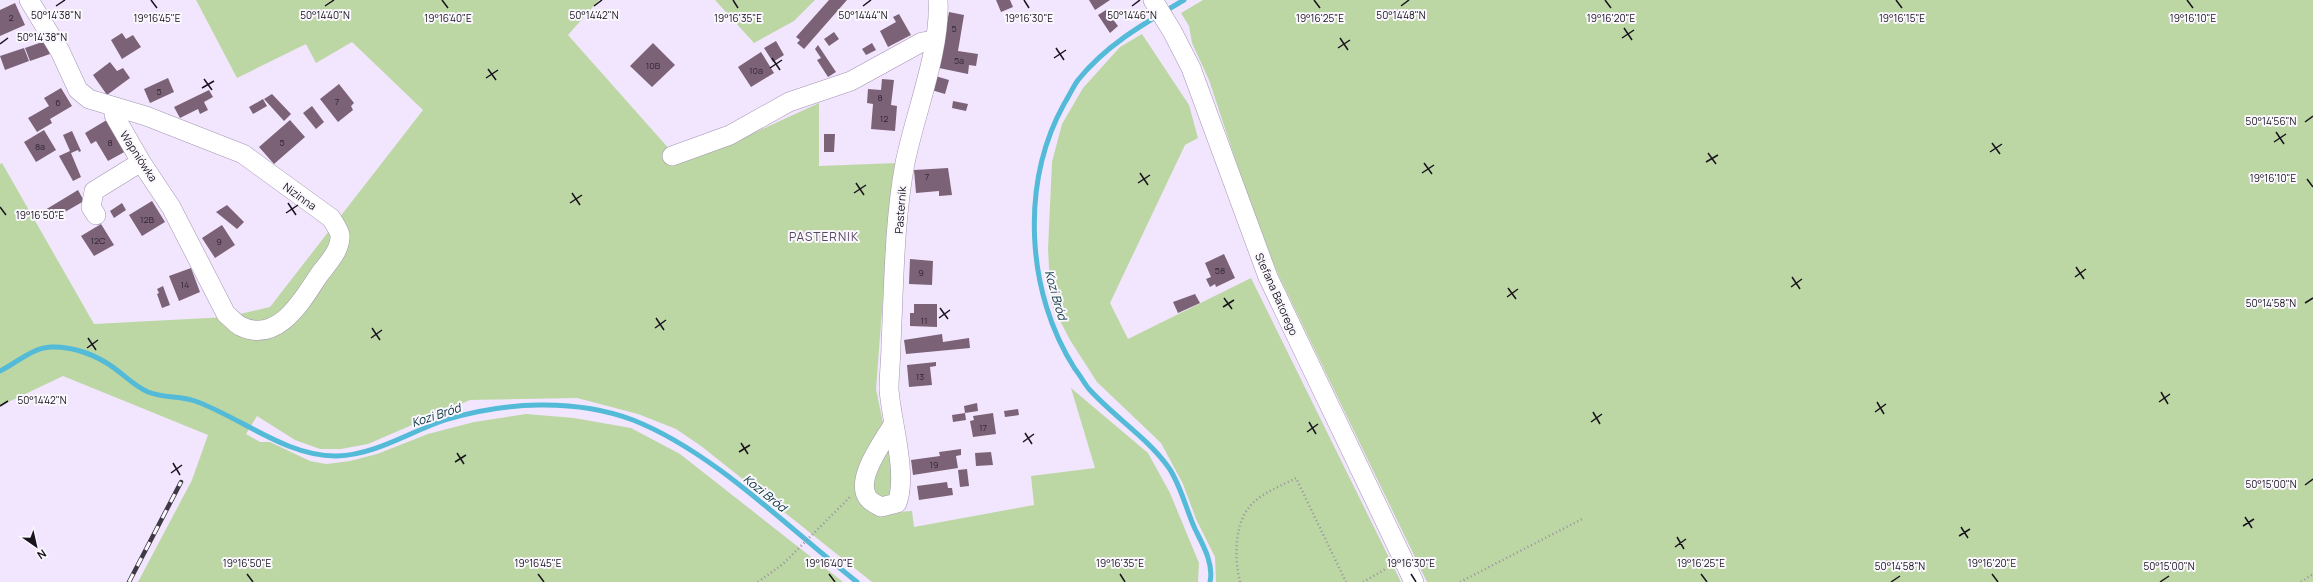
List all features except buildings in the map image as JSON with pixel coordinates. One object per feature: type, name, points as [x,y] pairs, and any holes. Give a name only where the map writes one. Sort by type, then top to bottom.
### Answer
[{"type":"street","points":[[29,0],[60,51],[78,90],[89,99],[115,108]]},
{"type":"street","name":"Pasternik","points":[[863,484],[868,498],[881,507],[897,503],[901,491],[889,389],[893,295],[902,183],[911,133],[934,40],[938,0]]},
{"type":"street","name":"Stefana Batorego","points":[[1153,0],[1172,31],[1202,94],[1268,276],[1414,582]]},
{"type":"street","points":[[672,156],[730,135],[789,102],[851,81],[922,42],[934,40]]},
{"type":"street","name":"Wapniówka","points":[[115,108],[114,114],[141,162],[171,207],[226,314],[241,326]]},
{"type":"street","name":"Nizinna","points":[[115,108],[146,116],[243,154],[331,218],[340,234],[338,249],[299,307],[285,320],[267,329],[254,330],[241,326]]},
{"type":"street","points":[[96,216],[91,207],[94,191],[141,162]]},
{"type":"street","points":[[863,484],[867,470],[894,423]]},
{"type":"path","points":[[1240,582],[1237,544],[1242,517],[1254,502],[1296,478],[1346,582]]},
{"type":"path","points":[[758,582],[783,564],[812,533],[863,484]]},
{"type":"path","points":[[1460,582],[1584,518]]},
{"type":"path","points":[[1363,582],[1403,559]]},
{"type":"path","points":[[2301,582],[2313,574]]},
{"type":"green space","points":[[196,0],[599,0],[568,35],[679,160],[758,131],[819,103],[819,166],[897,163],[892,180],[876,389],[883,423],[870,448],[857,485],[898,512],[912,511],[914,527],[1034,505],[1031,476],[1095,468],[1071,388],[1148,453],[1170,493],[1199,563],[1198,582],[872,582],[701,446],[676,429],[638,414],[577,398],[470,400],[368,444],[341,449],[320,449],[295,440],[257,416],[246,434],[260,442],[270,442],[310,461],[326,464],[350,461],[377,454],[428,434],[474,422],[526,414],[574,418],[631,428],[680,454],[843,582],[138,582],[192,480],[208,435],[63,376],[0,406],[0,164],[2,163],[94,324],[227,317],[270,307],[423,110],[352,42],[316,63],[306,44],[237,78]]},
{"type":"green space","points":[[715,0],[815,0],[794,21],[754,43]]},
{"type":"green space","points":[[1203,0],[2313,0],[2313,582],[1427,582],[1278,274],[1251,207],[1209,80],[1192,43],[1189,26],[1181,13]]},
{"type":"green space","points":[[1142,34],[1189,105],[1198,138],[1185,145],[1110,303],[1128,339],[1251,278],[1401,582],[1216,582],[1215,557],[1196,519],[1183,484],[1161,443],[1097,382],[1070,340],[1051,303],[1048,249],[1052,162],[1062,124],[1083,88],[1120,47]]},
{"type":"green space","points":[[889,444],[894,491],[893,497],[878,500],[869,478]]},
{"type":"waterway","name":"Kozi Bród","points":[[1184,0],[1127,35],[1089,67],[1076,83],[1064,104],[1050,135],[1040,168],[1035,203],[1035,238],[1038,273],[1046,307],[1059,339],[1075,369],[1089,389],[1141,437],[1169,468],[1177,482],[1195,529],[1207,555],[1211,575],[1210,582]]},
{"type":"waterway","name":"Kozi Bród","points":[[0,371],[37,350],[51,347],[72,349],[86,353],[105,362],[137,386],[148,392],[195,401],[229,416],[282,443],[318,455],[337,456],[365,452],[445,420],[491,409],[539,405],[587,408],[611,413],[633,420],[663,434],[692,451],[750,493],[857,582]]},
{"type":"railway","points":[[129,582],[181,482]]},
{"type":"district","name":"PASTERNIK","points":[[824,236]]}]
